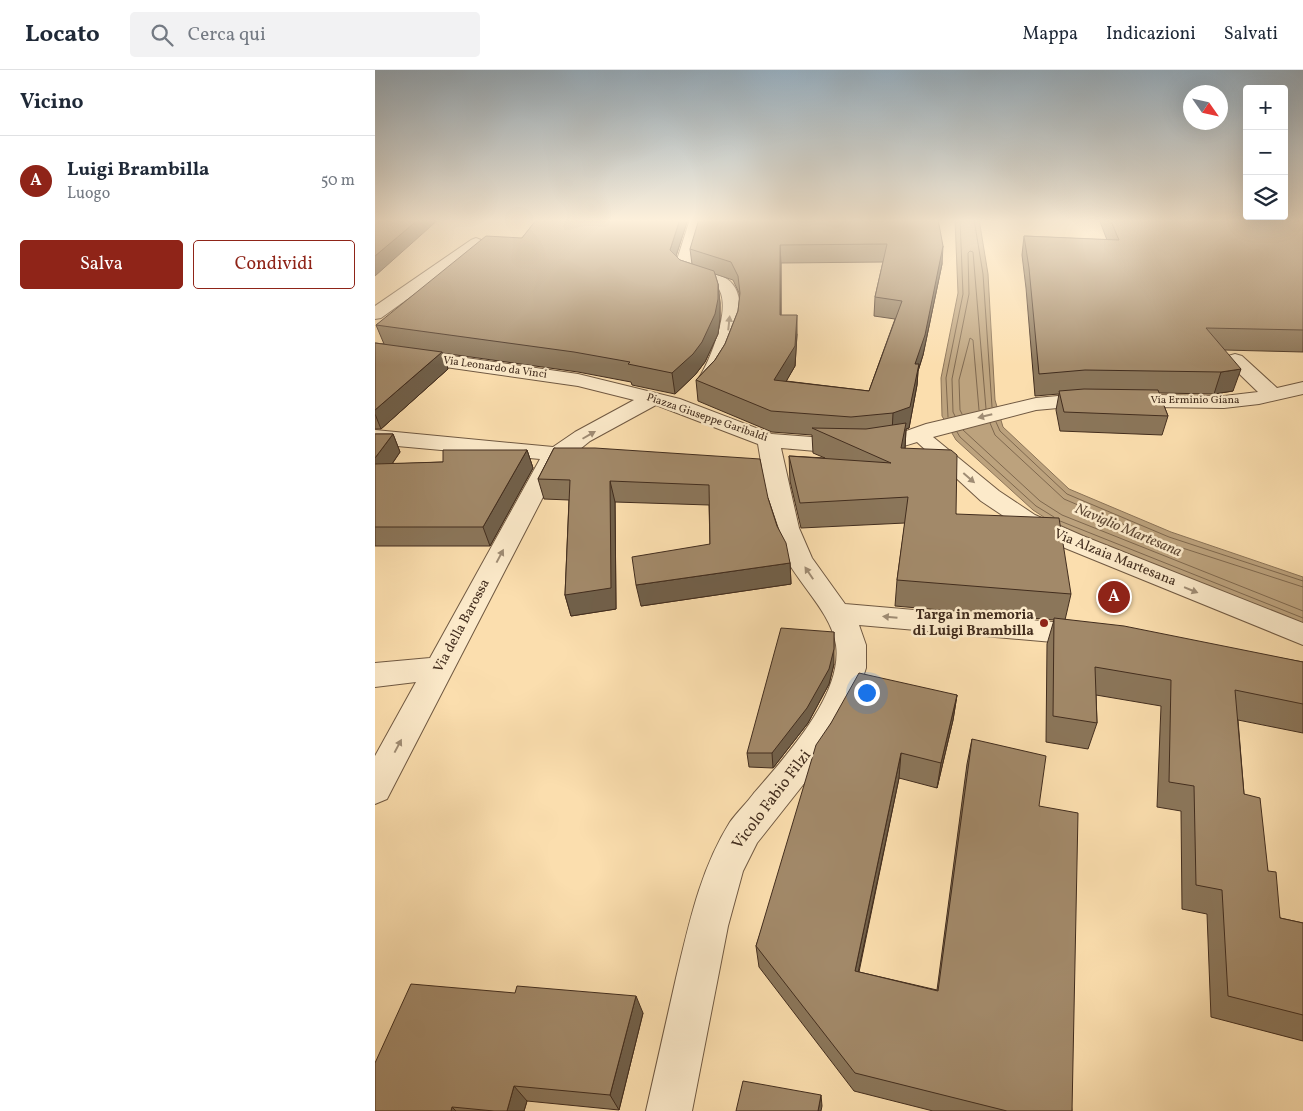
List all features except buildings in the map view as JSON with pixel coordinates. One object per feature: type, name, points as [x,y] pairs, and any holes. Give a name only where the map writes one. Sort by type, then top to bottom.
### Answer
[{"type":"street","points":[[375,314],[441,268]]},
{"type":"street","points":[[681,268],[688,274],[716,280],[725,285],[729,294],[728,333],[720,359],[710,376],[690,395]]},
{"type":"street","name":"Via Leonardo da Vinci","points":[[375,352],[540,374],[585,382]]},
{"type":"street","points":[[1235,360],[1273,395]]},
{"type":"street","name":"Piazza Giuseppe Garibaldi","points":[[585,382],[653,398],[690,395],[768,440],[863,447],[895,442],[919,435]]},
{"type":"street","name":"Via Erminio Giana","points":[[919,435],[945,426],[1026,406],[1080,400],[1224,402],[1273,395],[1303,388]]},
{"type":"street","points":[[375,437],[554,458],[653,398]]},
{"type":"street","name":"Via Alzaia Martesana","points":[[919,435],[990,496],[1026,520],[1073,542],[1303,635]]},
{"type":"street","name":"Vicolo Fabio Filzi","points":[[669,1111],[708,926],[720,879],[734,847],[757,814],[802,761],[825,726],[840,698],[851,668],[849,635],[837,613],[807,572],[791,539],[784,518],[768,440]]},
{"type":"street","name":"Via della Barossa","points":[[375,789],[554,458]]},
{"type":"street","points":[[837,613],[1043,630],[1115,639]]},
{"type":"street","points":[[375,675],[439,668]]},
{"type":"water","name":"Naviglio Martesana","points":[[957,268],[987,268],[995,400],[1003,427],[1069,489],[1171,532],[1303,577],[1303,623],[1082,537],[1056,525],[1033,510],[956,440],[942,416],[941,378],[958,293]]},
{"type":"place","name":"Luigi Brambilla","points":[[1114,597]]},
{"type":"place","name":"Targa in memoria di Luigi Brambilla","points":[[1044,623]]}]
